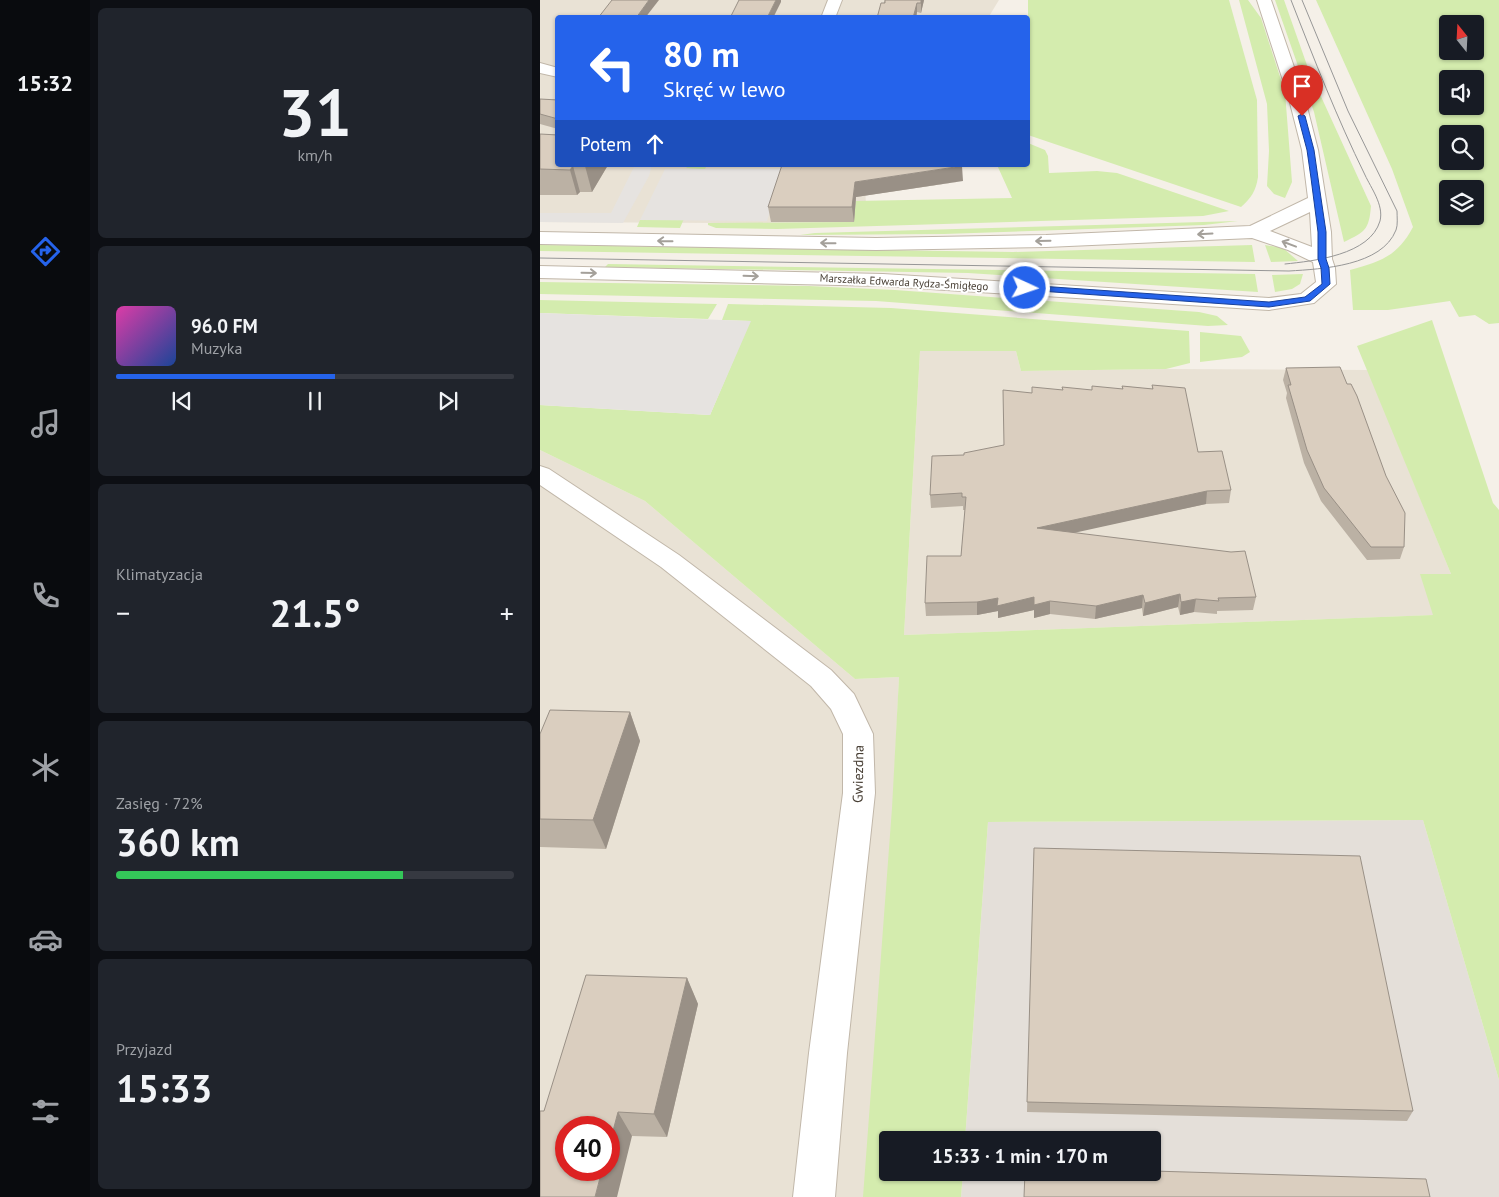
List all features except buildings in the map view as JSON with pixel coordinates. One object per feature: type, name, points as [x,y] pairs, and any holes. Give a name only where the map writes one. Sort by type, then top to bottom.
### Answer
[{"type":"street","points":[[829,15],[835,0]]},
{"type":"street","name":"Marszałka Edwarda Rydza-Śmigłego","points":[[540,272],[883,280],[1269,304],[1307,299],[1326,284],[1325,268],[1322,259],[1322,232],[1310,150],[1299,108],[1264,0]]},
{"type":"street","points":[[540,68],[555,71]]},
{"type":"street","points":[[1254,232],[1317,201]]},
{"type":"street","points":[[540,238],[876,244],[1046,241],[1254,232],[1295,246],[1322,259]]},
{"type":"street","name":"Gwiezdna","points":[[540,474],[670,561],[821,678],[843,702],[858,734],[859,793],[828,1053],[814,1197]]},
{"type":"shaded area","points":[[540,0],[999,0],[990,15],[555,15],[555,167],[865,167],[867,224],[540,222]]},
{"type":"shaded area","points":[[634,167],[651,167],[649,176],[623,223],[540,222],[540,213],[611,213]]},
{"type":"shaded area","points":[[665,169],[784,169],[767,221],[640,220]]},
{"type":"shaded area","points":[[540,313],[751,321],[710,415],[540,405]]},
{"type":"shaded area","points":[[920,351],[1016,351],[1021,371],[1166,369],[1368,370],[1451,574],[1434,615],[904,635]]},
{"type":"shaded area","points":[[540,450],[645,501],[855,679],[899,677],[888,910],[864,1197],[540,1197]]},
{"type":"shaded area","points":[[1423,820],[1499,1080],[1499,1197],[961,1197],[962,1181],[1161,1181],[1161,1131],[966,1131],[988,822]]},
{"type":"green space","points":[[1028,0],[1229,0],[1257,100],[1258,177],[1254,190],[1248,200],[1241,207],[1030,136],[1030,15],[1028,15]]},
{"type":"green space","points":[[1239,0],[1248,0],[1261,18],[1285,92],[1292,182],[1285,198],[1274,194],[1267,186],[1269,151],[1267,104]]},
{"type":"green space","points":[[1275,0],[1284,0],[1308,68],[1371,206],[1369,220],[1365,229],[1357,236],[1344,242],[1314,112]]},
{"type":"green space","points":[[1316,0],[1499,0],[1499,323],[1489,324],[1475,315],[1459,317],[1450,301],[1388,310],[1353,310],[1350,270],[1371,264],[1387,256],[1401,245],[1413,227],[1392,169]]},
{"type":"green space","points":[[1030,144],[1045,150],[1048,156],[1049,173],[1097,171],[1117,173],[1229,211],[1203,216],[777,229],[716,228],[708,225],[708,223],[853,222],[856,201],[1012,198],[998,167],[1030,167]]},
{"type":"green space","points":[[706,167],[680,228],[637,227],[640,220],[678,220],[700,169],[686,168]]},
{"type":"green space","points":[[1238,221],[1204,225],[944,234],[800,235],[815,233]]},
{"type":"green space","points":[[540,245],[1013,252],[1252,245],[1255,262],[540,251]]},
{"type":"green space","points":[[1265,245],[1283,248],[1298,261],[1271,262]]},
{"type":"green space","points":[[608,264],[1255,274],[1258,292],[968,273],[605,267]]},
{"type":"green space","points":[[1303,274],[1300,284],[1292,289],[1275,292],[1272,275]]},
{"type":"green space","points":[[540,282],[809,286],[895,290],[1199,312],[1217,316],[1228,325],[1208,326],[876,301],[540,294]]},
{"type":"green space","points":[[540,300],[717,304],[708,319],[540,313]]},
{"type":"green space","points":[[728,304],[891,308],[1189,331],[1190,363],[1166,369],[1021,371],[1016,351],[920,351],[904,635],[1433,615],[1420,574],[1451,574],[1357,346],[1432,320],[1493,503],[1499,510],[1499,1080],[1423,820],[988,822],[966,1131],[879,1131],[879,1181],[962,1181],[961,1197],[863,1197],[892,808],[899,677],[855,679],[645,501],[540,450],[540,405],[710,415],[750,321],[722,320]]},
{"type":"green space","points":[[1200,332],[1241,336],[1250,352],[1242,357],[1200,362]]},
{"type":"tram line","points":[[1285,264],[1325,258],[1353,249],[1365,242],[1374,232],[1381,215],[1376,197],[1335,110],[1291,0]]},
{"type":"tram line","points":[[540,258],[1289,271],[1334,267],[1365,258],[1389,242],[1397,228],[1397,211],[1348,111],[1302,0]]},
{"type":"route","points":[[1025,288],[1269,304],[1307,299],[1326,284],[1315,178],[1302,116]]}]
